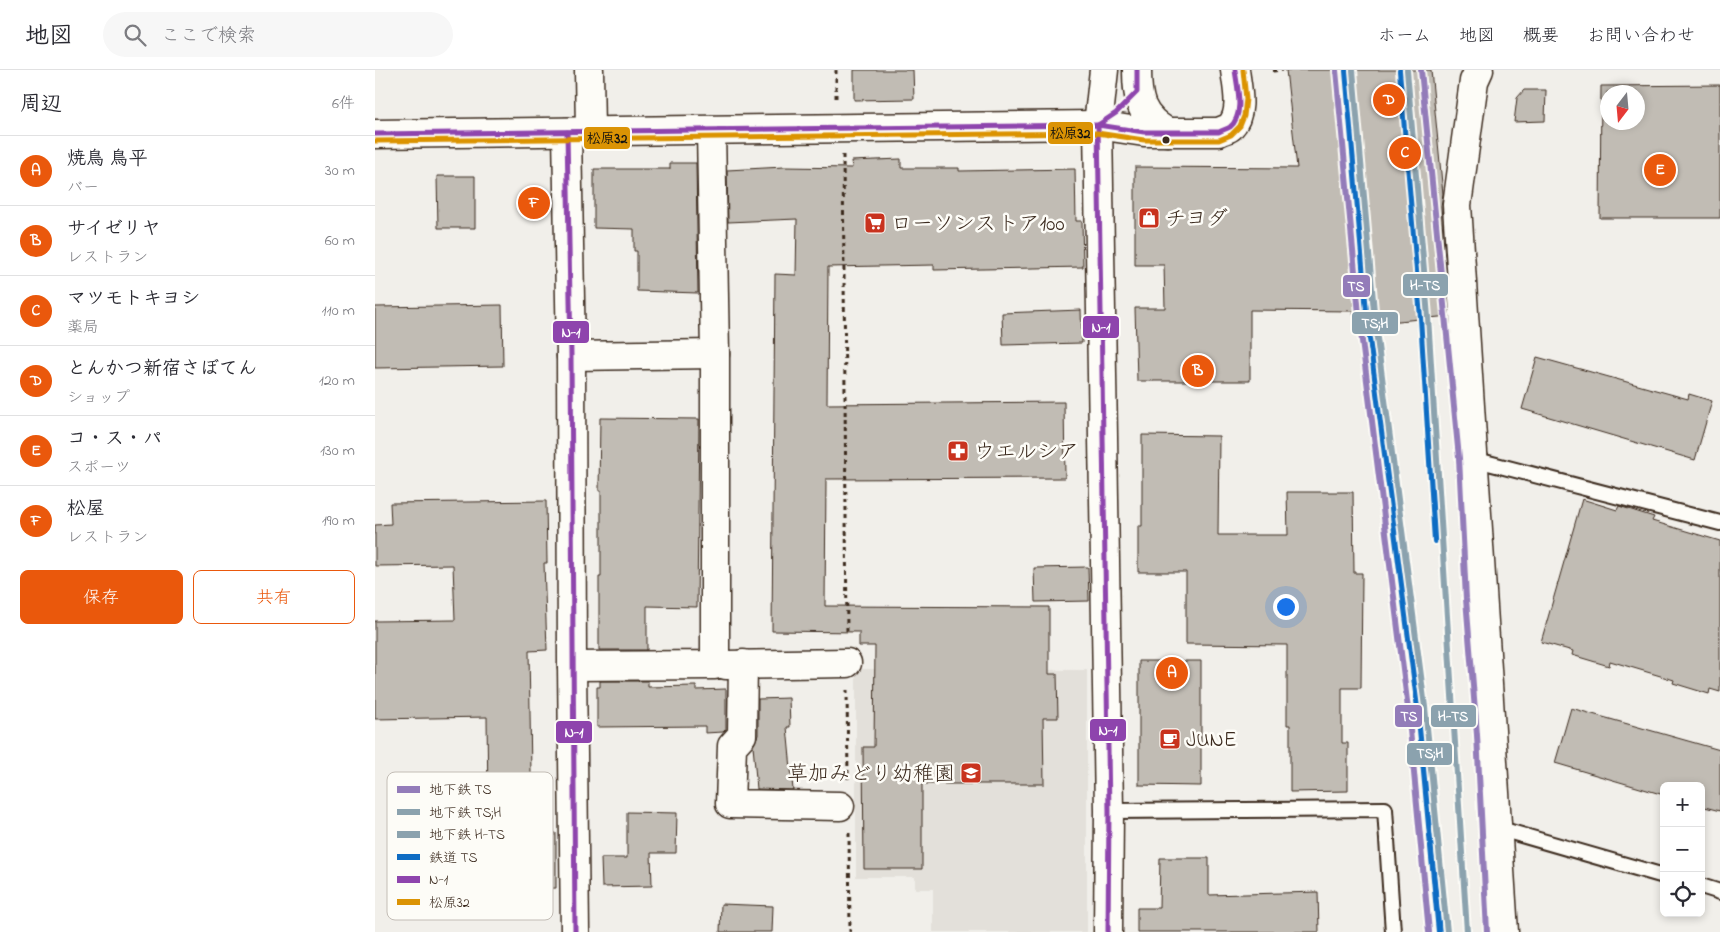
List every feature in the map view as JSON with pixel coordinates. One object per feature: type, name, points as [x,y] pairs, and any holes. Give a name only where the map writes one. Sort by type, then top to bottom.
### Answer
[{"type":"street","points":[[575,932],[571,356],[579,132],[589,70]]},
{"type":"street","points":[[1104,70],[1098,125],[1109,811],[1108,932]]},
{"type":"street","points":[[375,134],[1098,125],[1144,132],[1219,132],[1230,128],[1237,114],[1238,98],[1235,70]]},
{"type":"street","points":[[1479,70],[1474,81],[1457,205],[1504,932]]},
{"type":"street","points":[[1098,125],[1116,113],[1137,81]]},
{"type":"street","points":[[1137,81],[1143,110],[1154,124],[1167,132]]},
{"type":"street","points":[[711,130],[715,354],[715,665]]},
{"type":"street","points":[[571,356],[715,354]]},
{"type":"street","points":[[572,666],[847,663]]},
{"type":"street","points":[[743,664],[742,735],[733,746],[730,804],[844,794]]},
{"type":"lane","points":[[1473,459],[1720,522]]},
{"type":"lane","points":[[1109,811],[1385,809],[1393,932]]},
{"type":"lane","points":[[1497,828],[1660,875]]},
{"type":"lane","points":[[1705,887],[1720,892]]},
{"type":"path","points":[[836,70],[836,103]]},
{"type":"path","points":[[1273,71],[1283,70]]},
{"type":"path","points":[[843,154],[847,663],[844,794]]},
{"type":"path","points":[[849,832],[850,932]]},
{"type":"shaded area","name":"草加みどり幼稚園","points":[[856,669],[1087,670],[1087,932],[933,932],[933,889],[915,889],[915,877],[856,877]]},
{"type":"building","points":[[854,70],[913,70],[914,99],[854,100]]},
{"type":"building","points":[[1286,70],[1431,70],[1443,194],[1441,206],[1449,316],[1399,321],[1354,322],[1353,311],[1250,310],[1250,381],[1137,381],[1135,308],[1165,308],[1164,265],[1135,265],[1135,167],[1297,168]]},
{"type":"building","points":[[1720,85],[1720,218],[1600,218],[1601,130],[1645,130],[1645,86]]},
{"type":"building","points":[[1524,90],[1546,90],[1545,121],[1514,122],[1517,98]]},
{"type":"building","points":[[901,159],[901,168],[959,168],[959,171],[1075,169],[1076,221],[1082,221],[1083,267],[934,270],[934,265],[828,267],[827,404],[1064,402],[1065,478],[826,479],[825,606],[1049,607],[1049,674],[1057,674],[1058,718],[1043,718],[1044,784],[922,784],[922,869],[864,869],[863,747],[874,747],[875,646],[859,646],[859,632],[772,631],[775,274],[796,275],[797,219],[728,222],[727,170],[784,167],[852,168],[851,161]]},
{"type":"building","points":[[670,163],[696,163],[698,293],[637,291],[637,251],[634,251],[634,229],[594,228],[594,169],[670,169]]},
{"type":"building","points":[[437,176],[475,176],[475,228],[438,228]]},
{"type":"building","points":[[502,305],[503,366],[375,368],[375,307]]},
{"type":"building","points":[[1081,310],[1082,343],[1003,345],[1002,313]]},
{"type":"building","points":[[1537,357],[1688,399],[1689,394],[1712,401],[1695,460],[1522,409]]},
{"type":"building","points":[[600,418],[699,419],[697,607],[647,606],[647,650],[599,650],[599,577],[601,577]]},
{"type":"building","points":[[1142,435],[1219,436],[1218,535],[1288,535],[1287,492],[1353,492],[1354,573],[1362,573],[1361,688],[1342,688],[1342,743],[1348,743],[1348,791],[1290,792],[1290,725],[1287,725],[1287,645],[1186,644],[1186,572],[1138,572],[1138,526],[1142,526]]},
{"type":"building","points":[[1582,499],[1617,510],[1619,506],[1654,517],[1652,521],[1720,541],[1720,692],[1710,689],[1709,694],[1673,683],[1674,680],[1610,661],[1609,666],[1572,655],[1573,651],[1541,642]]},
{"type":"building","points":[[546,501],[547,563],[544,563],[547,650],[529,651],[531,772],[488,772],[487,717],[375,719],[375,621],[455,620],[453,565],[375,566],[375,525],[391,524],[390,503]]},
{"type":"building","points":[[1088,567],[1089,601],[1035,602],[1034,568]]},
{"type":"building","points":[[1139,661],[1201,661],[1201,786],[1139,785]]},
{"type":"building","points":[[600,681],[648,681],[648,687],[696,686],[696,690],[726,689],[726,729],[723,732],[705,733],[705,726],[597,727],[597,687],[600,687]]},
{"type":"building","points":[[789,698],[790,727],[787,727],[793,790],[757,789],[753,746],[758,735],[758,699]]},
{"type":"building","points":[[1571,708],[1720,750],[1720,811],[1705,807],[1705,782],[1660,782],[1660,794],[1555,763]]},
{"type":"building","points":[[627,812],[677,813],[676,853],[651,853],[652,886],[602,887],[601,858],[627,858]]},
{"type":"building","points":[[553,833],[556,833],[556,888],[553,888]]},
{"type":"building","points":[[1160,858],[1209,858],[1209,895],[1318,892],[1319,932],[1137,932],[1137,908],[1159,908]]},
{"type":"building","points":[[721,904],[773,906],[772,932],[720,932]]},
{"type":"metro line","name":"TS","points":[[1336,70],[1360,325],[1408,709],[1429,932]]},
{"type":"metro line","name":"TS;H","points":[[1353,70],[1375,323],[1425,707],[1447,932]]},
{"type":"metro line","name":"H-TS","points":[[1407,70],[1428,317],[1467,932]]},
{"type":"metro line","name":"TS","points":[[1421,70],[1459,458],[1466,599],[1477,735],[1487,932]]},
{"type":"rail line","name":"TS","points":[[1346,71],[1368,324],[1418,708],[1439,932]]},
{"type":"rail line","name":"TS","points":[[1400,71],[1421,318],[1435,541]]},
{"type":"transit line","name":"N-1","points":[[1098,125],[1116,113],[1137,92],[1137,70]]},
{"type":"transit line","name":"N-1","points":[[375,134],[1098,125],[1144,132],[1219,132],[1230,127],[1235,122],[1239,108],[1235,70]]},
{"type":"transit line","name":"松原32","points":[[375,141],[1097,133],[1144,140],[1219,140],[1231,135],[1240,126],[1244,116],[1246,99],[1243,70]]},
{"type":"transit line","name":"N-1","points":[[1098,125],[1109,811],[1108,932]]},
{"type":"transit line","name":"N-1","points":[[567,132],[571,356],[575,932]]},
{"type":"place","name":"とんかつ新宿さぼてん","points":[[1389,100]]},
{"type":"place","name":"マツモトキヨシ","points":[[1405,153]]},
{"type":"place","name":"コ・ス・パ","points":[[1660,170]]},
{"type":"place","name":"松屋","points":[[534,203]]},
{"type":"place","name":"チヨダ","points":[[1149,218]]},
{"type":"place","name":"ローソンストア100","points":[[875,223]]},
{"type":"place","name":"サイゼリヤ","points":[[1198,371]]},
{"type":"place","name":"ウエルシア","points":[[958,451]]},
{"type":"place","name":"焼鳥 鳥平","points":[[1172,673]]},
{"type":"place","name":"JUNE","points":[[1170,739]]},
{"type":"place","name":"草加みどり幼稚園","points":[[971,773]]}]
